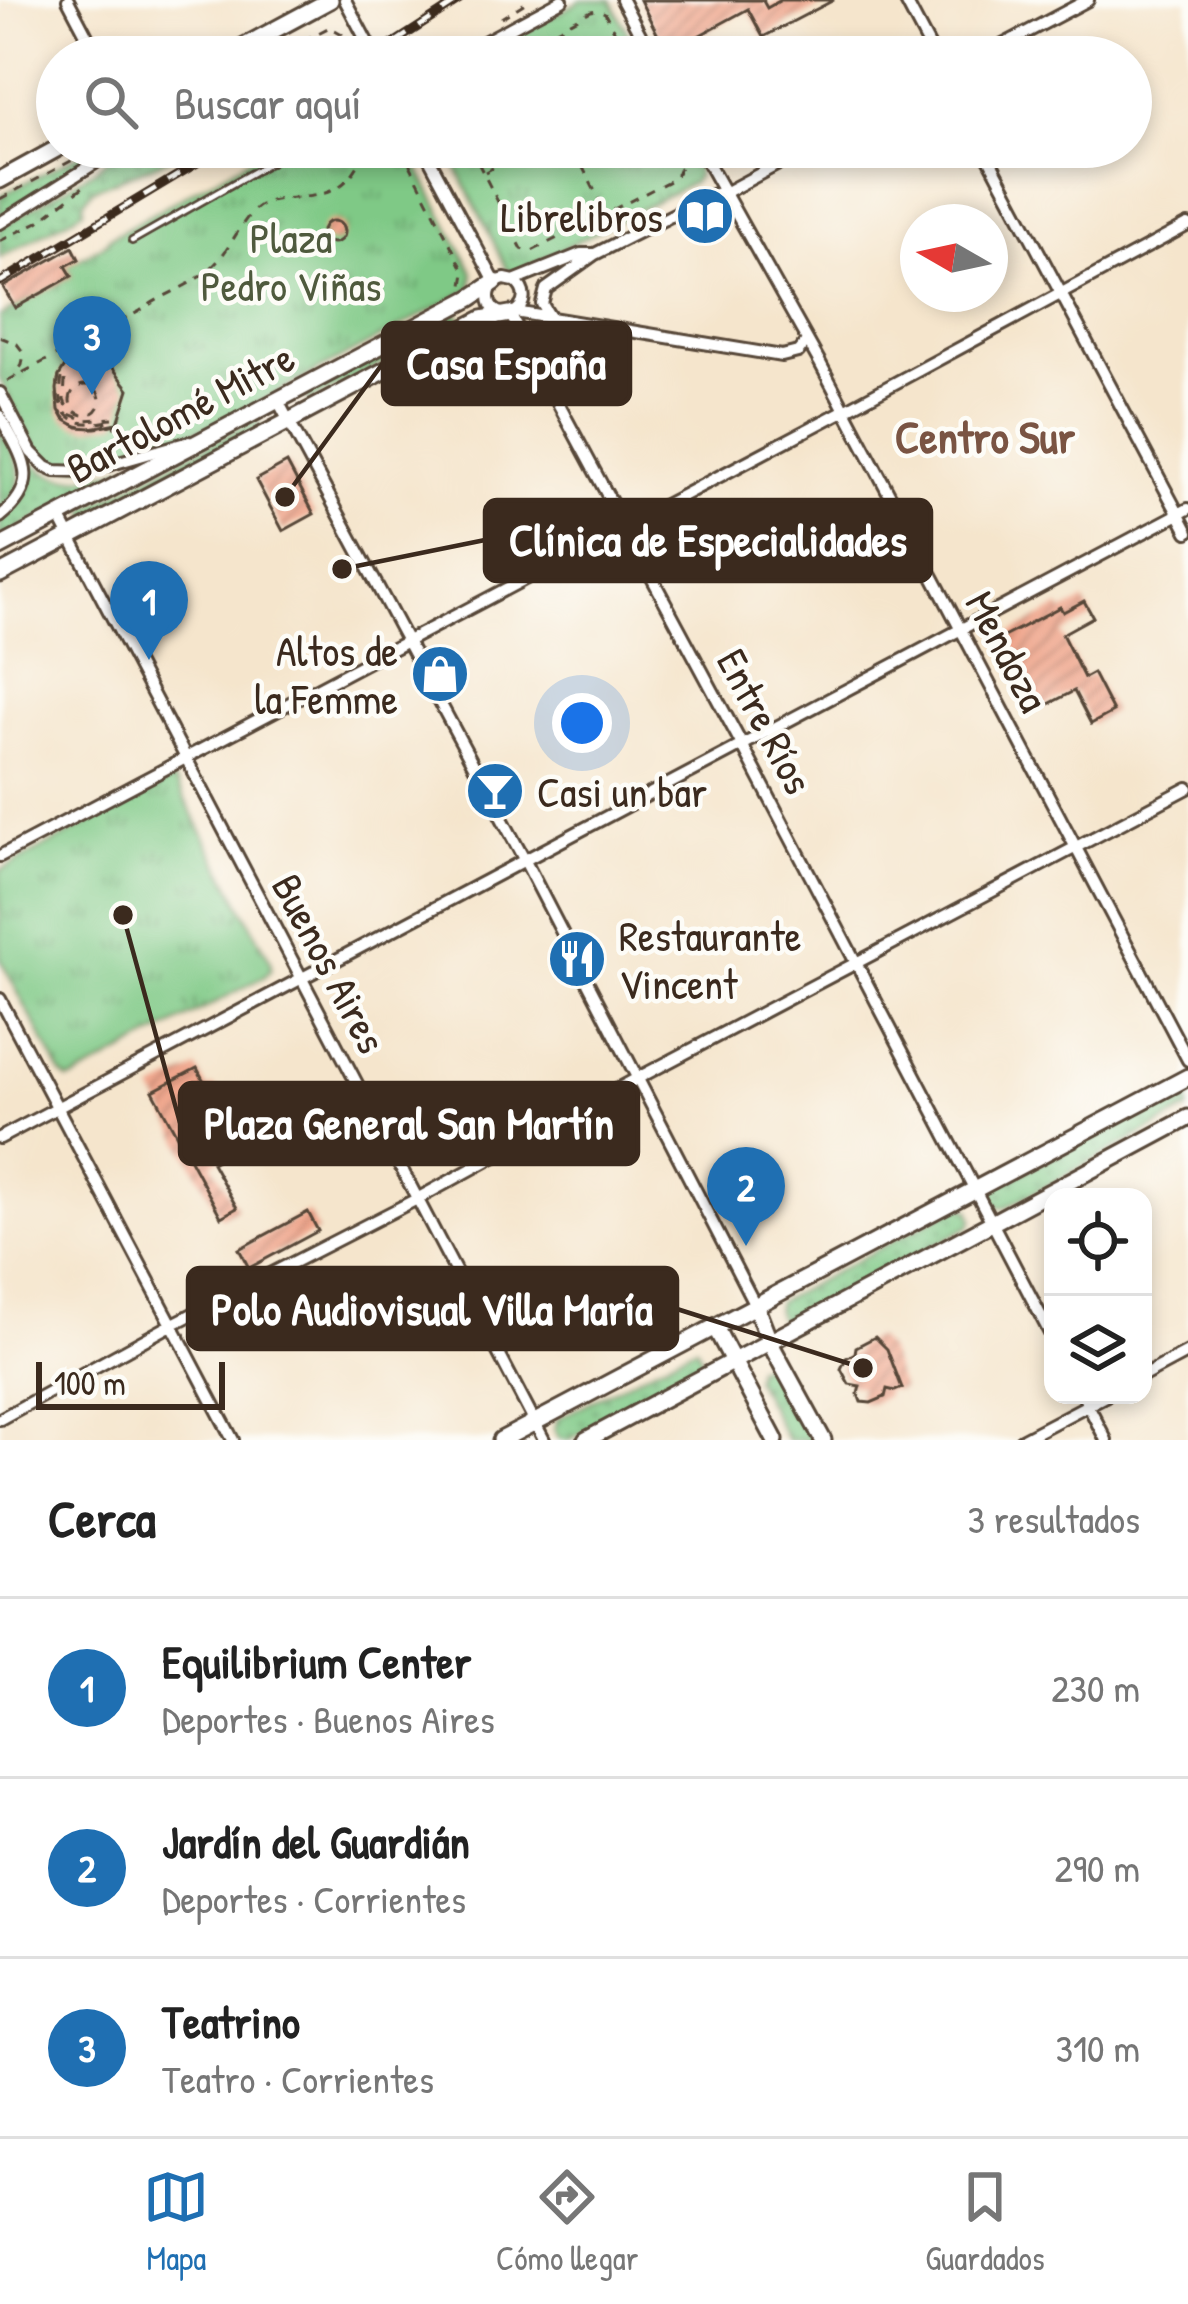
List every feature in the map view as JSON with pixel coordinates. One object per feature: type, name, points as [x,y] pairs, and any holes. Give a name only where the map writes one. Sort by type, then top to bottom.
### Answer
[{"type":"main road","points":[[263,36],[330,0]]},
{"type":"main road","points":[[0,180],[36,160]]},
{"type":"main road","name":"Bartolomé Mitre","points":[[0,548],[496,283]]},
{"type":"main road","name":"Bartolomé Mitre","points":[[0,574],[482,319],[512,313]]},
{"type":"main road","points":[[501,1440],[1188,1077]]},
{"type":"main road","points":[[586,1440],[1188,1118]]},
{"type":"main road","points":[[755,1305],[823,1440]]},
{"type":"main road","points":[[715,1327],[775,1440]]},
{"type":"street","points":[[68,0],[87,36]]},
{"type":"street","points":[[345,0],[364,36]]},
{"type":"street","points":[[495,36],[562,0]]},
{"type":"street","points":[[622,0],[641,36]]},
{"type":"street","points":[[905,0],[924,36]]},
{"type":"street","points":[[1020,36],[1088,0]]},
{"type":"street","points":[[0,223],[89,168]]},
{"type":"street","name":"Entre Ríos","points":[[434,168],[496,283],[488,294],[490,305],[500,314],[512,313],[1044,1322]]},
{"type":"street","name":"Mendoza","points":[[710,168],[845,410],[1188,1060]]},
{"type":"street","name":"Bartolomé Mitre","points":[[550,316],[542,304],[546,289],[595,254],[769,168]]},
{"type":"street","points":[[994,168],[1183,512],[1188,532]]},
{"type":"street","points":[[0,856],[1188,225]]},
{"type":"street","name":"Bartolomé Mitre","points":[[496,283],[514,281],[581,254],[595,254]]},
{"type":"street","points":[[512,313],[524,299],[514,281]]},
{"type":"street","points":[[512,313],[782,356],[799,352],[808,341]]},
{"type":"street","points":[[0,389],[32,452],[55,471],[84,472],[215,434]]},
{"type":"street","points":[[278,401],[525,861],[755,1305]]},
{"type":"street","points":[[0,416],[26,475],[20,499],[0,517]]},
{"type":"street","points":[[0,1138],[1183,512]]},
{"type":"street","name":"Buenos Aires","points":[[59,516],[544,1440]]},
{"type":"street","points":[[0,1419],[1188,788]]},
{"type":"street","points":[[0,999],[233,1440]]},
{"type":"street","points":[[1152,1371],[1188,1352]]},
{"type":"street","points":[[1021,1440],[1079,1404]]},
{"type":"street","points":[[1087,1404],[1106,1440]]},
{"type":"lane","points":[[132,241],[260,168]]},
{"type":"path","points":[[545,36],[599,10],[617,36]]},
{"type":"path","points":[[312,36],[330,27],[343,36]]},
{"type":"path","points":[[0,200],[60,168]]},
{"type":"path","points":[[0,389],[14,377],[188,286],[226,254],[252,211],[263,202],[321,196],[341,187],[356,168]]},
{"type":"path","points":[[412,168],[465,273],[461,287]]},
{"type":"path","points":[[481,168],[526,252],[675,178],[680,168]]},
{"type":"path","points":[[483,172],[491,168]]},
{"type":"path","points":[[585,168],[606,214]]},
{"type":"path","points":[[0,242],[38,222],[87,184]]},
{"type":"path","points":[[0,337],[17,344],[24,353],[14,377]]},
{"type":"path","points":[[62,378],[56,401],[64,419],[91,428],[118,423],[114,420]]},
{"type":"path","points":[[79,386],[91,386],[99,394],[98,407],[89,415],[79,414],[71,407],[70,394],[79,386]]},
{"type":"path","points":[[113,428],[127,430],[137,457]]},
{"type":"green space","points":[[582,0],[611,0],[629,36],[517,36]]},
{"type":"green space","points":[[54,168],[76,168],[0,217],[0,196]]},
{"type":"green space","points":[[97,168],[146,168],[92,190],[83,210],[0,258],[0,228]]},
{"type":"green space","name":"Plaza Pedro Viñas","points":[[234,168],[418,168],[473,273],[471,289],[220,423],[64,468],[52,464],[35,446],[0,379],[0,316],[71,276],[66,266]]},
{"type":"green space","points":[[456,168],[696,168],[693,182],[517,272],[507,269]]},
{"type":"green space","points":[[458,313],[462,321],[306,400],[307,393]]},
{"type":"green space","points":[[255,420],[261,423],[259,428],[87,517],[86,509]]},
{"type":"green space","points":[[0,428],[13,452],[19,481],[0,513]]},
{"type":"green space","points":[[147,460],[0,538],[0,522],[28,490],[32,461],[45,471],[73,478]]},
{"type":"green space","points":[[172,780],[271,969],[68,1080],[0,959],[0,871]]},
{"type":"green space","points":[[1188,1087],[1188,1110],[1004,1208],[993,1204],[993,1188]]},
{"type":"green space","points":[[959,1206],[970,1210],[970,1226],[788,1323],[779,1318],[778,1302]]},
{"type":"green space","points":[[696,1346],[706,1367],[568,1440],[558,1438],[557,1419]]},
{"type":"green space","points":[[766,1363],[775,1369],[813,1440],[787,1440],[754,1378],[756,1367]]},
{"type":"building","points":[[640,0],[765,0],[767,8],[781,0],[834,0],[765,36],[748,9],[698,36],[658,36]]},
{"type":"building","points":[[333,221],[344,232],[333,243],[322,232]]},
{"type":"building","points":[[73,247],[79,259],[66,266],[72,276],[15,308],[3,287]]},
{"type":"building","points":[[100,351],[129,389],[118,423],[78,427],[59,410],[59,376],[69,360]]},
{"type":"building","points":[[287,463],[314,514],[283,531],[256,480]]},
{"type":"building","points":[[1084,601],[1093,617],[1062,634],[1084,678],[1093,673],[1113,712],[1091,724],[1074,691],[1041,708],[1018,682],[1003,645],[996,641],[1060,607],[1063,612]]},
{"type":"building","points":[[197,1068],[208,1089],[214,1086],[242,1146],[212,1163],[237,1208],[221,1217],[153,1091]]},
{"type":"building","points":[[308,1212],[318,1231],[249,1268],[239,1249]]},
{"type":"building","points":[[875,1337],[887,1349],[902,1388],[887,1389],[885,1397],[871,1403],[861,1402],[860,1386],[849,1384],[841,1369],[856,1347]]},
{"type":"railway","points":[[404,36],[460,0]]},
{"type":"railway","points":[[0,282],[189,168]]},
{"type":"place","name":"Librelibros","points":[[705,216]]},
{"type":"place","name":"Teatrino","points":[[92,395]]},
{"type":"place","name":"Casa España","points":[[285,497]]},
{"type":"place","name":"Clínica de Especialidades","points":[[342,569]]},
{"type":"place","name":"Equilibrium Center","points":[[149,660]]},
{"type":"place","name":"Altos de la Femme","points":[[440,674]]},
{"type":"place","name":"Casi un bar","points":[[495,791]]},
{"type":"place","name":"Plaza General San Martín","points":[[123,915]]},
{"type":"place","name":"Restaurante Vincent","points":[[577,959]]},
{"type":"place","name":"Jardín del Guardián","points":[[746,1246]]},
{"type":"place","name":"Polo Audiovisual Villa María","points":[[863,1368]]},
{"type":"district","name":"Centro Sur","points":[[985,436]]}]
